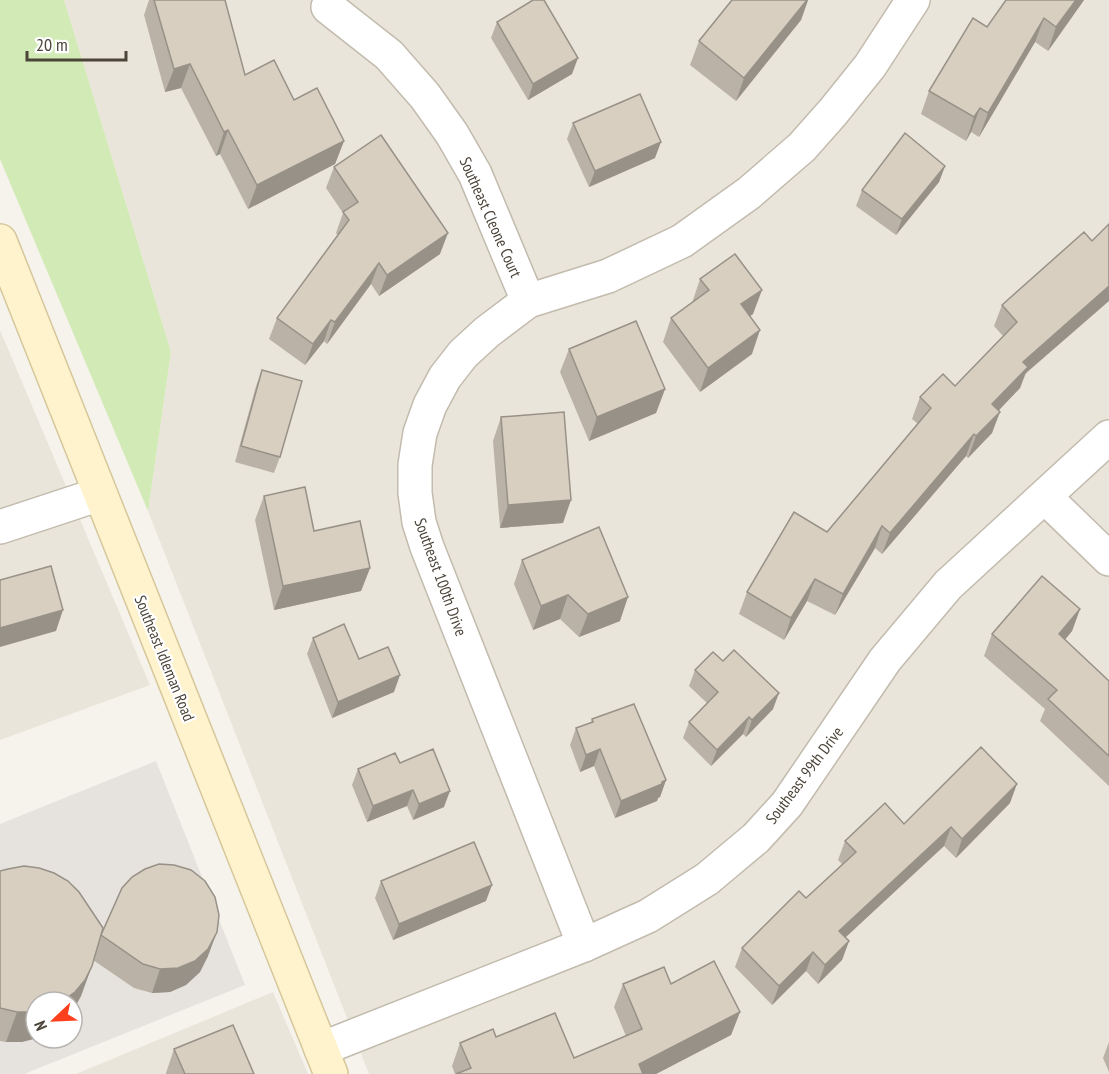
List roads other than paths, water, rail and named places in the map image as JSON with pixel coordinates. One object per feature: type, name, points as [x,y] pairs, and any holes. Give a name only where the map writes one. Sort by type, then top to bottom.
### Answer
[{"type":"main road","name":"Southeast Idleman Road","points":[[0,241],[326,1061]]},
{"type":"street","name":"Southeast 100th Drive","points":[[584,945],[427,547],[419,522],[415,493],[415,465],[420,433],[430,405],[445,377],[464,354],[487,332],[528,301],[608,276],[682,241],[749,193],[802,147],[870,66],[913,0]]},
{"type":"street","name":"Southeast Cleone Court","points":[[328,7],[388,55],[425,96],[452,134],[475,174],[528,301]]},
{"type":"street","name":"Southeast 99th Drive","points":[[326,1061],[648,916],[707,879],[756,838],[787,804],[885,660],[948,585],[1109,437]]},
{"type":"street","points":[[0,527],[100,494]]},
{"type":"street","points":[[1045,497],[1109,559]]}]
